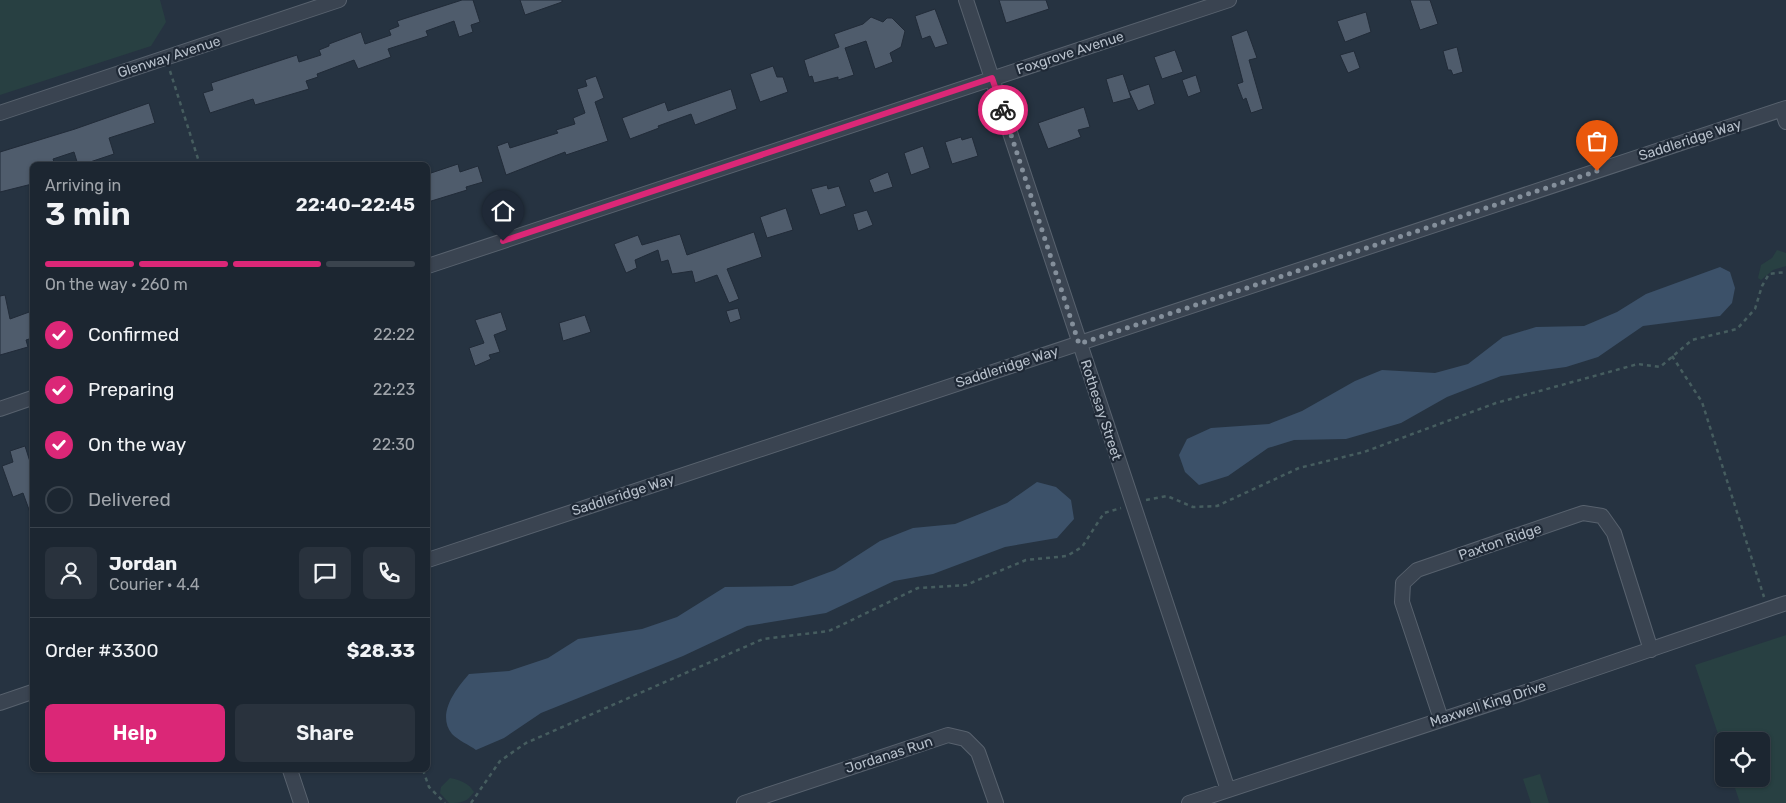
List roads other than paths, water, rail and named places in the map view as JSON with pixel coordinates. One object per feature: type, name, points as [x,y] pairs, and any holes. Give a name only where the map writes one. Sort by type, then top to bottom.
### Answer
[{"type":"street","name":"Glenway Avenue","points":[[0,113],[339,0]]},
{"type":"street","name":"Rothesay Street","points":[[966,0],[1228,790]]},
{"type":"street","name":"Foxgrove Avenue","points":[[430,265],[1229,0]]},
{"type":"street","name":"Saddleridge Way","points":[[430,559],[1785,113]]},
{"type":"street","points":[[0,409],[30,399]]},
{"type":"street","name":"Paxton Ridge","points":[[1441,719],[1402,602],[1404,583],[1418,570],[1583,514],[1602,516],[1614,534],[1651,650]]},
{"type":"street","name":"Maxwell King Drive","points":[[1188,803],[1651,650],[1786,603]]},
{"type":"street","points":[[0,703],[30,693]]},
{"type":"street","name":"Jordanas Run","points":[[744,803],[948,736],[965,739],[978,752],[996,803]]},
{"type":"street","points":[[291,772],[301,803]]},
{"type":"water","points":[[1720,267],[1730,272],[1735,288],[1732,303],[1720,316],[1643,326],[1598,357],[1566,367],[1501,376],[1447,397],[1401,423],[1346,439],[1294,440],[1268,448],[1228,476],[1199,485],[1185,472],[1179,455],[1187,439],[1211,428],[1269,424],[1302,411],[1355,381],[1382,370],[1435,373],[1468,364],[1503,337],[1536,327],[1584,326],[1617,312],[1646,294]]},
{"type":"water","points":[[1037,482],[1056,487],[1071,500],[1074,519],[1057,538],[1005,547],[933,574],[894,581],[826,613],[747,626],[683,656],[541,713],[504,738],[476,750],[454,736],[448,726],[446,718],[450,702],[469,674],[509,671],[548,658],[578,639],[642,629],[677,617],[725,587],[792,586],[835,570],[880,541],[913,528],[955,524],[1007,503]]}]
